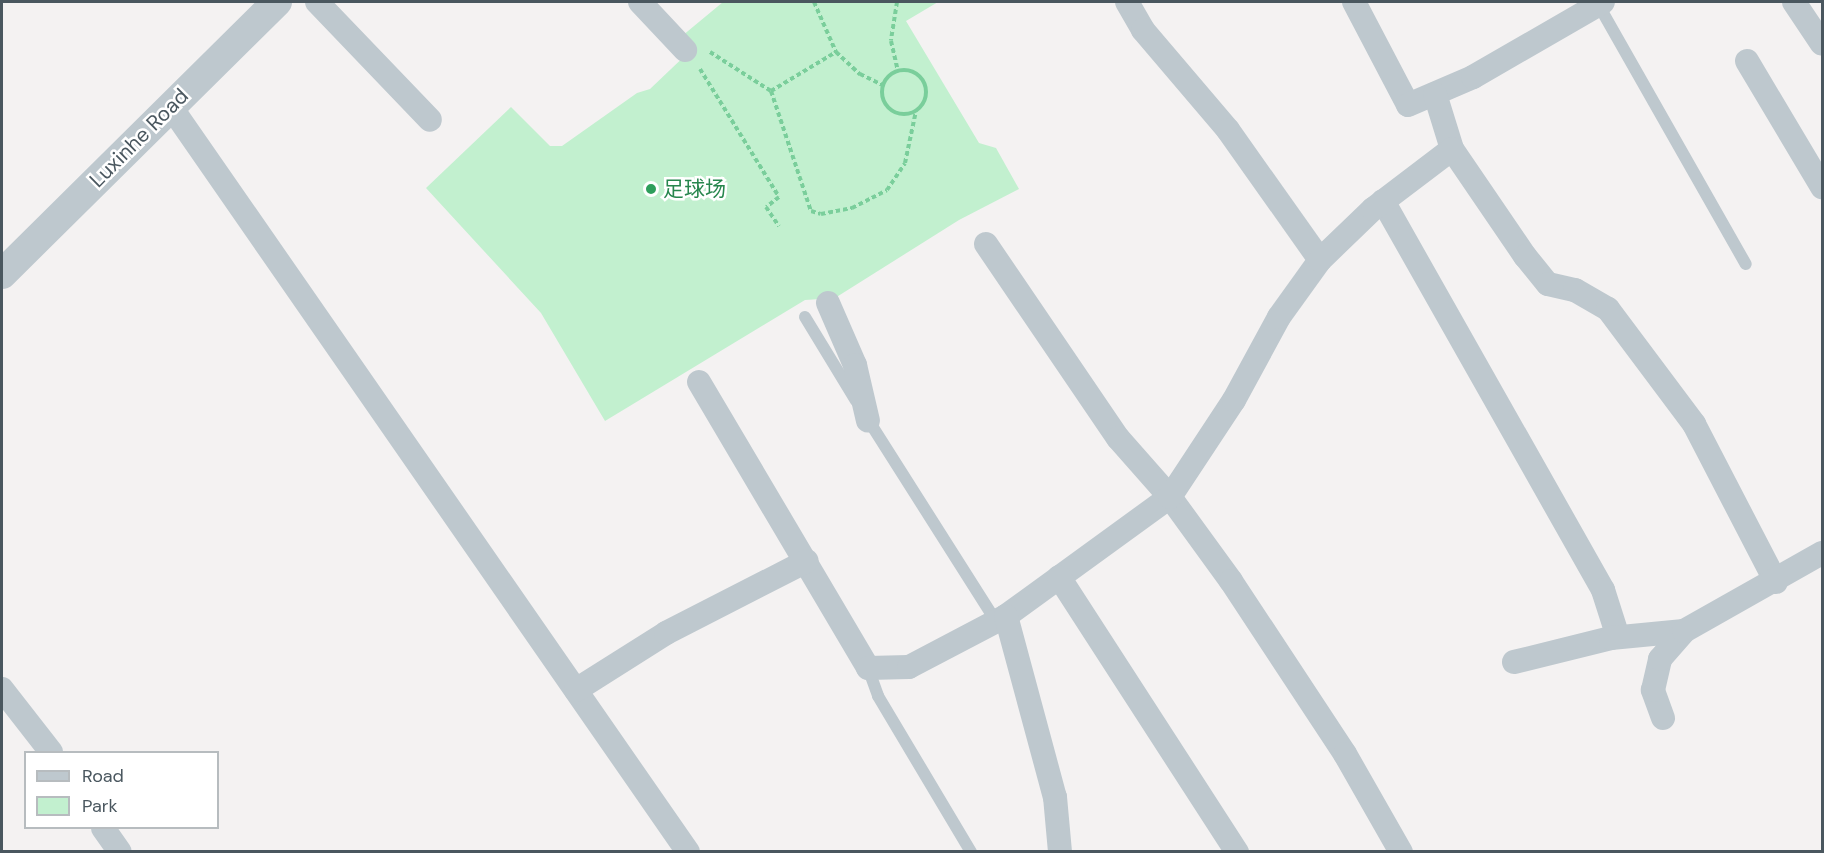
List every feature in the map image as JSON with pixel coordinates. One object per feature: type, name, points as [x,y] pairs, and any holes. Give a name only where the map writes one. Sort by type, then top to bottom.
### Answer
[{"type":"street","name":"Luxinhe Road","points":[[2,274],[278,2]]},
{"type":"street","points":[[317,2],[430,120]]},
{"type":"street","points":[[640,2],[685,50]]},
{"type":"street","points":[[1127,2],[1143,30],[1228,130],[1320,260]]},
{"type":"street","points":[[1354,2],[1408,105],[1473,77],[1601,3]]},
{"type":"street","points":[[1794,2],[1822,44]]},
{"type":"street","points":[[1747,61],[1822,187]]},
{"type":"street","points":[[1435,94],[1452,149],[1548,284],[1575,290],[1608,309],[1635,341],[1694,424],[1776,582]]},
{"type":"street","points":[[171,107],[688,852]]},
{"type":"street","points":[[699,382],[807,561],[868,668],[909,667],[1001,618],[1170,497],[1234,400],[1279,317],[1320,260],[1383,201],[1452,149]]},
{"type":"street","points":[[1383,201],[1603,590],[1618,637]]},
{"type":"street","points":[[986,244],[1118,438],[1170,497],[1288,664],[1401,852]]},
{"type":"street","points":[[828,303],[855,365],[868,420]]},
{"type":"street","points":[[1662,718],[1653,690],[1660,659],[1684,631],[1776,582],[1822,553]]},
{"type":"street","points":[[576,690],[666,633],[807,561]]},
{"type":"street","points":[[1059,577],[1237,852]]},
{"type":"street","points":[[1001,618],[1055,797],[1060,852]]},
{"type":"street","points":[[1514,662],[1618,637],[1684,631]]},
{"type":"street","points":[[2,689],[49,751]]},
{"type":"street","points":[[105,829],[120,852]]},
{"type":"lane","points":[[1601,3],[1746,264]]},
{"type":"lane","points":[[805,317],[868,420],[1001,618]]},
{"type":"lane","points":[[868,668],[878,696],[971,852]]},
{"type":"path","points":[[814,2],[837,52],[860,74],[884,85]]},
{"type":"path","points":[[897,2],[891,41],[898,71]]},
{"type":"path","points":[[779,226],[766,207],[779,197],[702,71],[685,50],[696,46],[707,50],[771,92],[811,211],[821,214],[872,201],[887,190],[905,163],[916,111],[927,93],[923,80],[912,71],[898,71],[884,85],[883,98],[891,110],[903,114],[916,111]]},
{"type":"path","points":[[771,92],[837,52]]},
{"type":"green space","points":[[723,2],[938,2],[906,21],[979,143],[996,148],[1019,189],[959,220],[835,298],[805,300],[605,421],[541,313],[426,188],[511,107],[550,146],[562,146],[637,93],[650,89],[692,49],[682,36]]},
{"type":"place","name":"足球场","points":[[651,189]]}]
